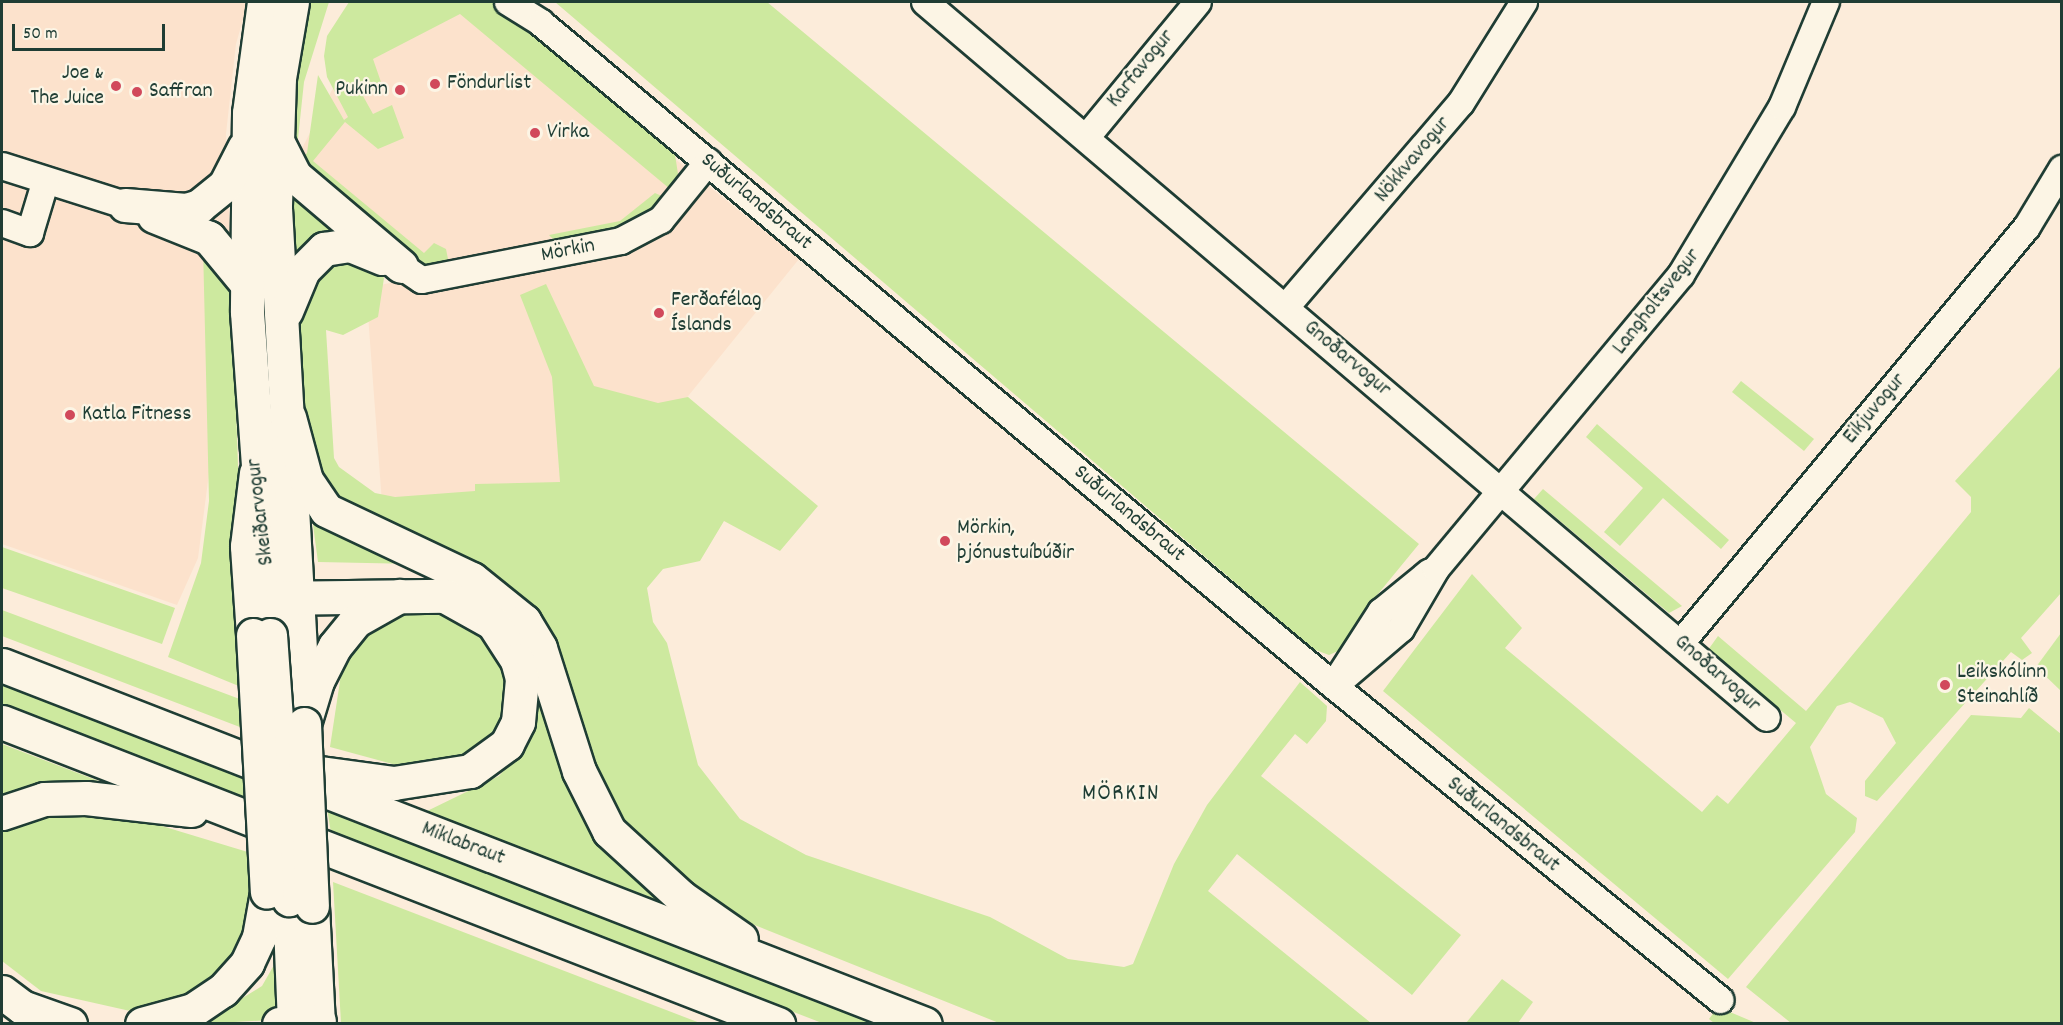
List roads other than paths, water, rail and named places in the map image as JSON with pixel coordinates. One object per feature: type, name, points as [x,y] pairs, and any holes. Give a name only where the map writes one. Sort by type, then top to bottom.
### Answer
[{"type":"main road","name":"Skeiðarvogur","points":[[264,2],[261,139],[247,284],[256,472],[283,586]]},
{"type":"main road","name":"Skeiðarvogur","points":[[292,2],[261,139],[283,318],[289,417],[283,586],[275,636],[304,724],[289,899],[301,1023]]},
{"type":"main road","points":[[125,205],[186,210],[199,206],[225,185],[261,139],[295,176],[401,266]]},
{"type":"main road","points":[[125,205],[209,238],[247,284]]},
{"type":"main road","points":[[283,318],[303,270],[324,249],[350,246],[401,266]]},
{"type":"main road","points":[[289,417],[306,480],[326,510],[472,579],[524,621],[540,648],[579,771],[609,831],[681,897],[787,970]]},
{"type":"main road","points":[[142,1023],[193,1010],[223,990],[247,963],[259,938],[289,899],[275,636],[247,546],[256,472]]},
{"type":"main road","points":[[283,586],[436,571],[472,579]]},
{"type":"main road","points":[[225,751],[339,777],[394,783],[452,778],[507,744],[518,722],[522,679],[506,639],[474,608],[445,596],[283,586]]},
{"type":"main road","points":[[304,724],[328,658],[355,621],[406,593]]},
{"type":"main road","name":"Miklabraut","points":[[2,665],[925,1023]]},
{"type":"main road","points":[[2,722],[778,1023]]},
{"type":"main road","points":[[2,813],[45,799],[87,798],[254,820]]},
{"type":"main road","points":[[2,992],[22,1007],[70,1023]]},
{"type":"street","name":"Suðurlandsbraut","points":[[508,2],[541,22]]},
{"type":"street","name":"Suðurlandsbraut","points":[[523,2],[541,22],[1334,686],[1721,1000]]},
{"type":"street","name":"Gnoðarvogur","points":[[925,2],[1502,490],[1767,718]]},
{"type":"street","name":"Karfavogur","points":[[1086,138],[1198,2]]},
{"type":"street","name":"Nökkvavogur","points":[[1286,307],[1461,103],[1524,2]]},
{"type":"street","name":"Langholtsvegur","points":[[1334,686],[1381,612],[1436,569],[1698,250],[1782,107],[1826,2]]},
{"type":"street","name":"Mörkin","points":[[401,266],[422,280],[621,241],[661,220],[708,162]]},
{"type":"street","points":[[2,166],[125,205]]},
{"type":"street","name":"Eikjuvogur","points":[[1681,643],[2027,227],[2061,169]]},
{"type":"street","points":[[2,223],[30,232],[46,180]]},
{"type":"place","name":"Föndurlist","points":[[435,84]]},
{"type":"place","name":"Joe & The Juice","points":[[116,86]]},
{"type":"place","name":"Pukinn","points":[[400,90]]},
{"type":"place","name":"Saffran","points":[[137,92]]},
{"type":"place","name":"Virka","points":[[535,133]]},
{"type":"place","name":"Ferðafélag Íslands","points":[[659,313]]},
{"type":"place","name":"Katla Fitness","points":[[70,415]]},
{"type":"place","name":"Mörkin, þjónustuíbúðir","points":[[945,541]]},
{"type":"place","name":"Leikskólinn Steinahlíð","points":[[1945,685]]},
{"type":"district","name":"MÖRKIN","points":[[1121,795]]}]
